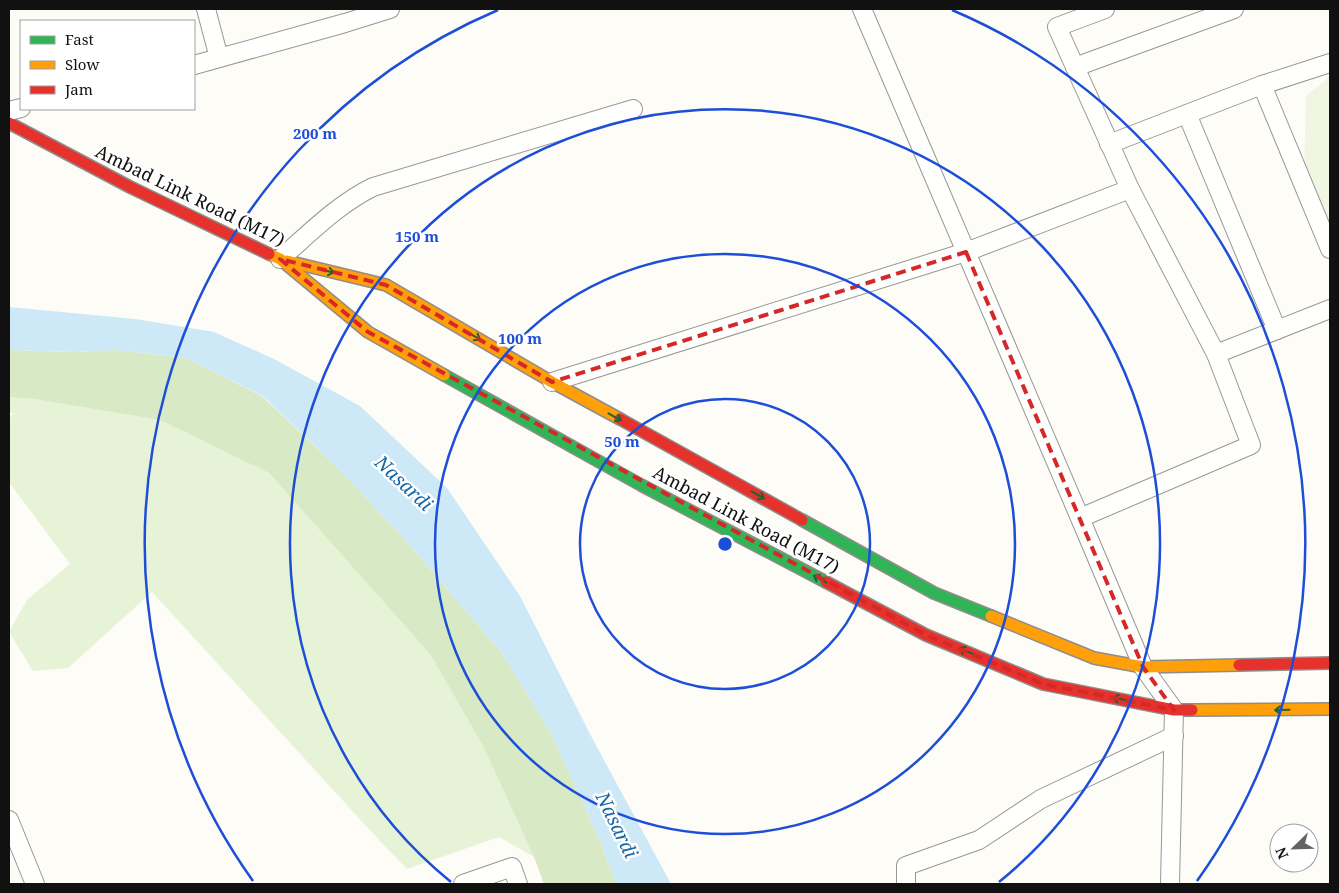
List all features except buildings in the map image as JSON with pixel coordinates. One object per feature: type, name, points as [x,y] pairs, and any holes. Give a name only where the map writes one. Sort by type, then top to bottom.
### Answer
[{"type":"main road","name":"Ambad Link Road (M17)","points":[[9,123],[130,187],[280,259],[368,332],[641,485],[926,635],[1043,684],[1174,710],[1330,709]]},
{"type":"main road","points":[[280,259],[386,285],[552,382],[934,593],[1094,658],[1143,667],[1330,663]]},
{"type":"street","points":[[206,9],[219,58]]},
{"type":"street","points":[[195,65],[390,9]]},
{"type":"street","points":[[862,9],[1143,667],[1174,710],[1170,884]]},
{"type":"street","points":[[1080,518],[1251,445],[1216,354],[1130,189],[1057,27],[1105,9]]},
{"type":"street","points":[[1075,67],[1234,9]]},
{"type":"street","points":[[1109,144],[1262,85],[1330,63]]},
{"type":"street","points":[[1262,85],[1330,249]]},
{"type":"street","points":[[280,259],[344,205],[357,195],[373,187],[633,109]]},
{"type":"street","points":[[1187,114],[1277,330]]},
{"type":"street","points":[[552,382],[966,252],[1130,189]]},
{"type":"street","points":[[1216,354],[1330,309]]},
{"type":"street","points":[[906,884],[906,866],[979,840],[1041,799],[1174,736]]},
{"type":"street","points":[[9,820],[13,844],[35,884]]},
{"type":"street","points":[[463,884],[512,867],[518,884]]},
{"type":"highlighted area","points":[[966,252],[1143,667],[1174,710],[1043,684],[926,635],[368,332],[280,259],[386,285],[552,382]]},
{"type":"green space","points":[[1330,76],[1330,234],[1304,177],[1306,96]]},
{"type":"green space","points":[[9,350],[75,352],[116,350],[186,358],[262,396],[338,468],[399,533],[502,653],[552,735],[601,843],[616,884],[544,884],[534,857],[483,746],[430,654],[269,473],[160,420],[34,399],[9,397]]},
{"type":"green space","points":[[9,397],[34,399],[160,420],[269,473],[430,654],[483,746],[534,857],[499,837],[407,869],[152,592],[68,668],[33,671],[9,632],[27,600],[70,564],[9,482],[9,418],[14,413],[9,413]]},
{"type":"water","name":"Nasardi","points":[[9,307],[135,319],[214,332],[274,359],[360,406],[447,488],[520,596],[591,736],[671,884],[616,884],[601,843],[552,735],[502,653],[399,533],[338,468],[263,396],[186,358],[116,350],[75,352],[9,350]]},
{"type":"traffic: fast","points":[[444,375],[641,485],[826,582]]},
{"type":"traffic: fast","points":[[802,520],[934,593],[991,616]]},
{"type":"traffic: slow","points":[[269,254],[280,259],[368,332],[444,375]]},
{"type":"traffic: slow","points":[[287,261],[386,285],[552,382],[620,419]]},
{"type":"traffic: slow","points":[[991,616],[1094,658],[1143,667],[1239,665]]},
{"type":"traffic: slow","points":[[1192,710],[1330,709]]},
{"type":"traffic: jam","points":[[9,123],[130,187],[269,254]]},
{"type":"traffic: jam","points":[[620,419],[802,520]]},
{"type":"traffic: jam","points":[[826,582],[926,635],[1043,684],[1174,710],[1192,710]]},
{"type":"traffic: jam","points":[[1239,665],[1330,663]]}]
